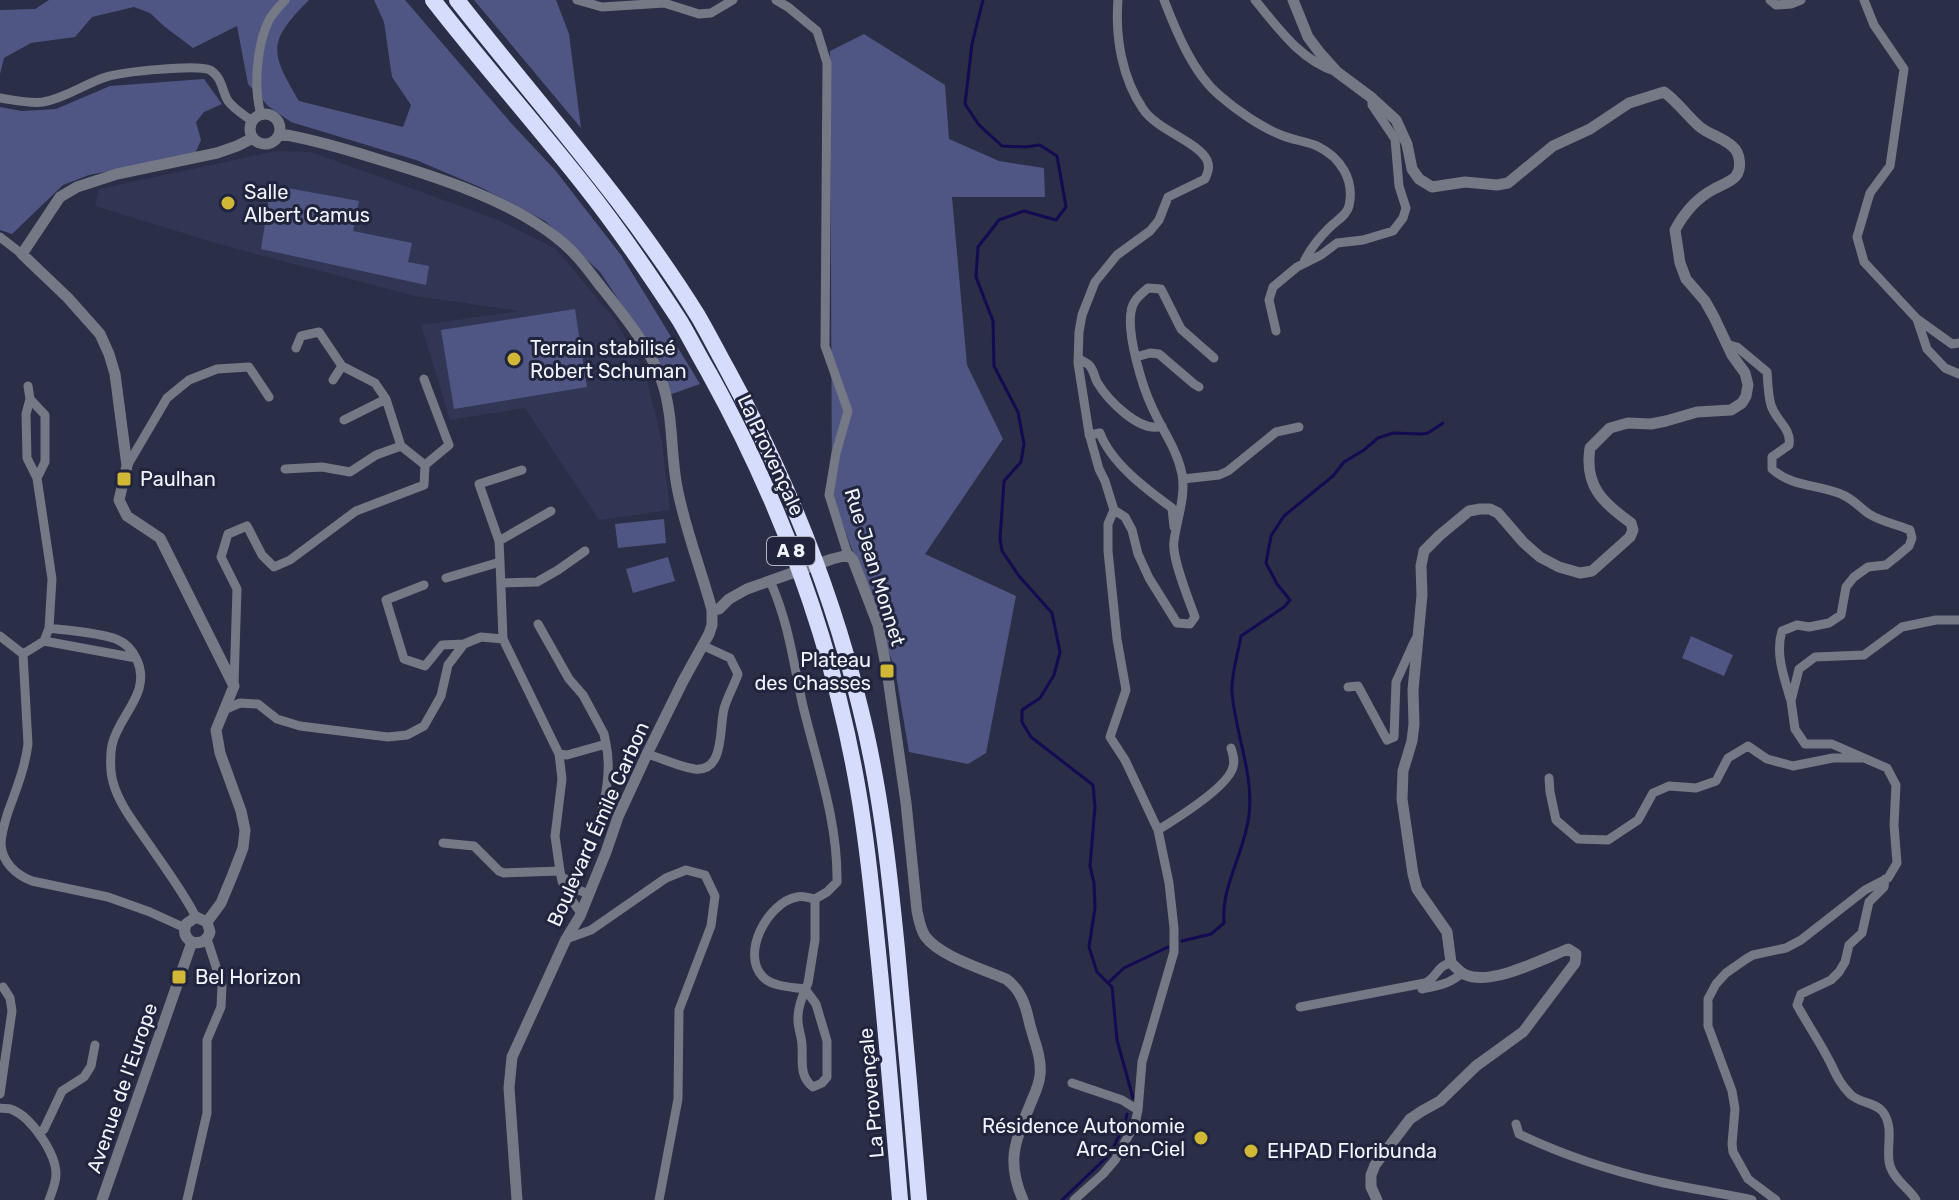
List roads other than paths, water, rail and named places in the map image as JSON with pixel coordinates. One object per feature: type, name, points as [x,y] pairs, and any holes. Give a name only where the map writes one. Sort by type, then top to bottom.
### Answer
[{"type":"highway","name":"La Provençale","points":[[433,0],[586,187],[681,324],[764,481],[789,544],[818,625],[843,713],[858,790],[879,958],[900,1200]]},
{"type":"highway","name":"La Provençale","points":[[457,0],[604,182],[698,317],[780,473],[806,535],[844,648],[877,788],[890,878],[919,1200]]},
{"type":"street","points":[[0,98],[41,102],[64,97],[107,77],[205,68],[217,77],[229,102],[256,117],[272,115],[276,118],[281,128],[280,134],[270,144],[260,143],[253,138],[250,130],[256,117],[260,48],[269,20],[285,0]]},
{"type":"street","points":[[577,0],[602,7],[664,3],[699,14],[711,13],[733,0]]},
{"type":"street","name":"Rue Jean Monnet","points":[[776,0],[817,31],[827,63],[825,346],[848,411],[836,453],[829,495],[848,555],[853,560],[878,625],[906,803],[920,924],[924,934],[938,949],[1015,985],[1026,1006],[1039,1055],[1040,1078],[1013,1153],[1016,1184],[1023,1200]]},
{"type":"street","points":[[1118,0],[1120,54],[1139,102],[1152,120],[1199,151],[1206,158],[1208,171],[1205,179],[1168,197],[1159,220],[1150,231],[1117,255],[1095,282],[1082,315],[1078,358],[1089,435],[1114,510],[1125,517],[1149,578],[1177,623],[1190,624],[1195,617],[1173,543],[1183,479],[1174,447],[1151,406],[1136,357],[1130,327],[1131,310],[1138,296],[1148,288],[1161,289],[1181,329],[1214,358]]},
{"type":"street","points":[[1164,0],[1184,47],[1216,93],[1269,129],[1317,146],[1341,163],[1350,188],[1349,206],[1346,213],[1321,236],[1304,262]]},
{"type":"street","points":[[1255,0],[1298,50],[1337,72]]},
{"type":"street","points":[[1293,0],[1308,37],[1320,53],[1337,72],[1396,120],[1407,144],[1412,169],[1419,179],[1432,187],[1465,182],[1508,183],[1553,146],[1590,129],[1629,103],[1664,92],[1700,128],[1735,149],[1739,159],[1735,177],[1698,201],[1675,230],[1686,279],[1705,301],[1726,344],[1745,373],[1748,385],[1742,403],[1731,410],[1697,412],[1651,424],[1628,423],[1610,428],[1590,448],[1592,483],[1611,509],[1631,523],[1633,530],[1630,537],[1592,571],[1580,573],[1540,557],[1498,513],[1490,509],[1469,511],[1424,551],[1413,690],[1414,724],[1403,771],[1402,799],[1417,889],[1447,932],[1451,963],[1462,973],[1479,978],[1497,976],[1568,949],[1576,954],[1575,963],[1523,1032],[1476,1066],[1440,1101],[1410,1119],[1375,1165],[1371,1187],[1377,1200]]},
{"type":"street","points":[[1770,0],[1776,5],[1801,0]]},
{"type":"street","points":[[1864,0],[1874,25],[1904,69],[1890,166],[1870,193],[1857,237],[1864,262],[1917,319],[1952,344],[1959,343]]},
{"type":"street","points":[[1276,331],[1269,300],[1273,287],[1304,262],[1321,255],[1337,243],[1363,240],[1393,231],[1403,218],[1406,208],[1399,186],[1395,139],[1372,105],[1372,98]]},
{"type":"street","points":[[280,134],[327,143],[425,174],[491,200],[558,238],[579,258],[626,317],[661,379],[669,410],[680,504],[712,610],[719,609],[738,594],[770,581],[848,555]]},
{"type":"street","points":[[22,254],[60,197],[77,187],[117,174],[217,153],[253,138]]},
{"type":"street","points":[[0,237],[68,298],[100,334],[115,374],[127,466]]},
{"type":"street","points":[[1917,319],[1927,349],[1945,368],[1959,374]]},
{"type":"street","points":[[296,348],[301,336],[319,332],[342,366],[375,383],[386,399],[401,446],[425,465]]},
{"type":"street","points":[[1726,344],[1737,347],[1767,372],[1769,401],[1790,438],[1789,445],[1772,457],[1772,469],[1792,482],[1846,496],[1884,523],[1910,530],[1912,538],[1909,546],[1886,565],[1868,567],[1854,577],[1846,587],[1841,615],[1829,623],[1809,627],[1797,625],[1782,631],[1779,641],[1795,729],[1805,744],[1832,744],[1887,768],[1896,785],[1894,825],[1897,863],[1888,878],[1865,890],[1801,940],[1786,948],[1753,955],[1726,973],[1708,999],[1708,1026],[1732,1091],[1735,1109],[1733,1152],[1748,1179],[1776,1200]]},
{"type":"street","points":[[1136,357],[1159,354],[1199,387]]},
{"type":"street","points":[[1078,358],[1090,365],[1099,384],[1123,412],[1148,428],[1162,426]]},
{"type":"street","points":[[333,380],[342,366]]},
{"type":"street","points":[[234,686],[160,538],[127,516],[119,500],[127,466],[167,398],[189,380],[217,369],[249,367],[269,397]]},
{"type":"street","points":[[207,939],[200,943],[192,942],[186,936],[185,928],[189,920],[202,920],[221,903],[243,848],[245,830],[220,753],[216,730],[234,686],[237,589],[221,557],[228,534],[247,526],[262,555],[274,567],[290,560],[356,511],[424,485],[425,465],[449,445],[424,379]]},
{"type":"street","points":[[23,654],[44,641],[49,628],[52,579],[37,478],[27,458],[28,386]]},
{"type":"street","points":[[30,399],[45,415],[45,462],[37,478]]},
{"type":"street","points":[[344,420],[386,399]]},
{"type":"street","points":[[1183,479],[1228,471],[1276,432],[1299,427]]},
{"type":"street","points":[[1089,435],[1100,433],[1104,445],[1136,481],[1172,508],[1175,535]]},
{"type":"street","points":[[285,469],[322,467],[350,472],[376,455],[401,446]]},
{"type":"street","points":[[522,470],[479,484],[499,541],[503,639],[559,754],[562,779],[555,836],[562,881],[581,913]]},
{"type":"street","points":[[1074,1200],[1115,1160],[1135,1124],[1142,1062],[1175,942],[1169,883],[1158,830],[1125,760],[1110,737],[1126,690],[1108,551],[1108,524],[1114,510]]},
{"type":"street","points":[[499,541],[551,511]]},
{"type":"street","points":[[501,583],[537,582],[585,551]]},
{"type":"street","points":[[446,578],[500,562]]},
{"type":"street","points":[[770,581],[792,647],[828,801],[834,832],[837,882],[815,899],[799,896],[787,900],[768,916],[758,936],[756,964],[761,976],[771,983],[805,989],[816,1004],[827,1041],[827,1077],[813,1087],[805,1081],[797,1018],[805,989],[808,983],[815,940],[815,899]]},
{"type":"street","points":[[424,585],[386,600],[404,659],[425,666],[442,645],[464,644],[481,637],[503,639]]},
{"type":"street","name":"Boulevard Émile Carbon","points":[[517,1200],[509,1088],[512,1057],[581,913],[618,817],[647,754],[704,646],[712,625],[712,610]]},
{"type":"street","points":[[1791,701],[1799,669],[1815,657],[1864,655],[1902,627],[1936,620],[1959,620]]},
{"type":"street","points":[[538,624],[604,734],[609,757],[601,814]]},
{"type":"street","points":[[49,628],[117,640],[129,647],[136,658],[141,676],[139,689],[112,746],[112,778],[119,802],[210,928],[207,939],[222,985],[221,1007],[207,1040],[207,1113],[187,1200]]},
{"type":"street","points":[[1348,687],[1358,686],[1387,740],[1394,737],[1396,682],[1419,633]]},
{"type":"street","points":[[0,636],[23,654],[28,744],[2,825],[3,852],[13,871],[32,881],[108,897],[185,928]]},
{"type":"street","points":[[44,641],[136,658]]},
{"type":"street","points":[[226,709],[240,703],[258,704],[277,719],[300,726],[388,737],[407,735],[424,726],[441,696],[448,665],[464,644]]},
{"type":"street","points":[[647,754],[694,769],[705,768],[720,750],[724,707],[738,674],[730,658],[704,646]]},
{"type":"street","points":[[559,754],[567,755],[606,744]]},
{"type":"street","points":[[1549,778],[1556,820],[1578,839],[1608,840],[1638,820],[1653,793],[1669,786],[1696,788],[1716,781],[1728,758],[1748,746],[1767,759],[1793,766],[1833,758],[1865,758]]},
{"type":"street","points":[[1158,830],[1206,798],[1233,772],[1235,759],[1231,748]]},
{"type":"street","points":[[443,843],[474,846],[504,873],[560,871]]},
{"type":"street","points":[[566,939],[591,930],[666,878],[686,870],[705,875],[715,896],[711,926],[679,1010],[678,1099],[659,1200]]},
{"type":"street","points":[[560,871],[573,888],[589,894]]},
{"type":"street","points":[[1885,879],[1884,887],[1869,902],[1862,933],[1849,945],[1839,972],[1831,980],[1801,994],[1797,1005],[1836,1077],[1854,1098],[1881,1109],[1890,1132],[1889,1164],[1896,1179],[1916,1200]]},
{"type":"street","name":"Avenue de l'Europe","points":[[102,1200],[192,942]]},
{"type":"street","points":[[1300,1007],[1425,983],[1439,968],[1451,963]]},
{"type":"street","points":[[1333,1006],[1440,986],[1454,981],[1462,973]]},
{"type":"street","points":[[0,1094],[12,1011],[10,998],[3,987]]},
{"type":"street","points":[[39,1134],[62,1091],[84,1077],[91,1066],[95,1045]]},
{"type":"street","points":[[1072,1083],[1122,1100],[1138,1110]]},
{"type":"street","points":[[0,1108],[14,1110],[45,1143],[56,1175],[49,1200]]},
{"type":"street","points":[[1516,1124],[1519,1134],[1604,1167],[1662,1183],[1752,1200]]},
{"type":"waterway","points":[[983,0],[972,44],[965,104],[979,125],[1002,146],[1040,145],[1057,156],[1066,207],[1056,220],[1024,211],[999,220],[978,247],[976,277],[993,321],[994,366],[1018,412],[1024,444],[1021,462],[1004,481],[1002,551],[1019,576],[1052,613],[1060,652],[1054,675],[1040,698],[1022,710],[1022,722],[1031,737],[1093,785],[1095,807],[1090,866],[1095,908],[1089,947],[1097,972],[1112,987],[1117,1040],[1133,1098]]},
{"type":"waterway","points":[[1182,941],[1211,934],[1224,923],[1226,895],[1247,829],[1249,784],[1232,685],[1241,636],[1290,600],[1266,563],[1271,536],[1284,516],[1333,476],[1344,462],[1378,438],[1393,433],[1428,433],[1443,423]]},
{"type":"waterway","points":[[1108,983],[1124,968],[1168,947]]},
{"type":"waterway","points":[[1062,1200],[1110,1154],[1127,1114]]},
{"type":"place","name":"Salle Albert Camus","points":[[228,203]]},
{"type":"place","name":"Terrain stabilisé Robert Schuman","points":[[514,359]]},
{"type":"place","name":"Paulhan","points":[[124,479]]},
{"type":"place","name":"Plateau des Chasses","points":[[887,671]]},
{"type":"place","name":"Bel Horizon","points":[[179,977]]},
{"type":"place","name":"Résidence Autonomie Arc-en-Ciel","points":[[1201,1138]]},
{"type":"place","name":"EHPAD Floribunda","points":[[1251,1151]]}]
